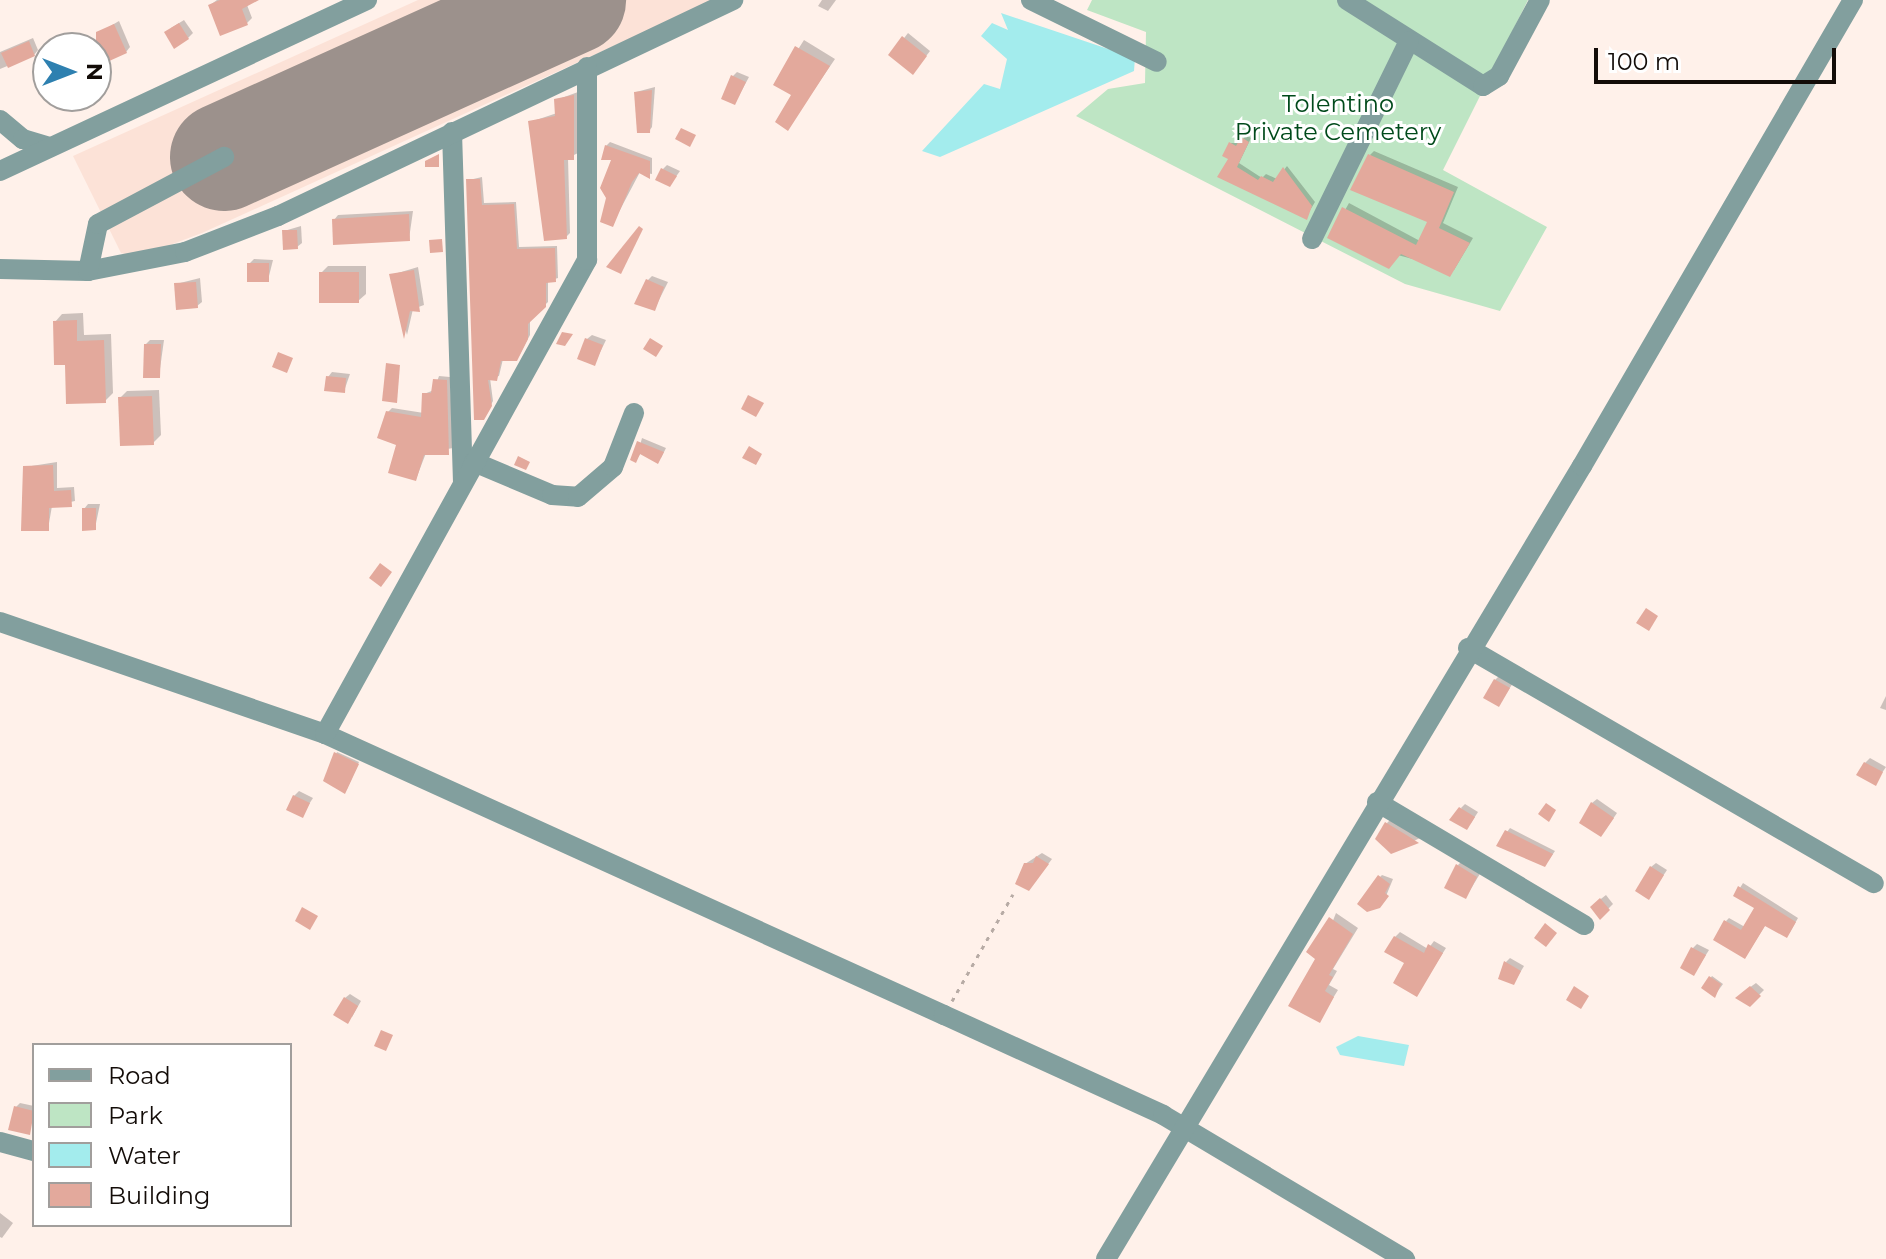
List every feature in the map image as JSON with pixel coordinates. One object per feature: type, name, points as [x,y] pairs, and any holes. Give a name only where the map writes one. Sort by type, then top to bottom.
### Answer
[{"type":"street","points":[[4,123],[2,169],[367,0]]},
{"type":"street","points":[[0,269],[88,271],[158,260],[199,247],[278,216],[733,0]]},
{"type":"street","points":[[1031,0],[1157,62]]},
{"type":"street","points":[[1347,0],[1469,80],[1491,85],[1540,0]]},
{"type":"street","points":[[1106,1259],[1468,648],[1582,466],[1853,0]]},
{"type":"street","points":[[1312,239],[1409,41]]},
{"type":"street","points":[[325,734],[587,260],[587,67]]},
{"type":"street","points":[[4,123],[23,139],[50,147]]},
{"type":"street","points":[[452,132],[463,482]]},
{"type":"street","points":[[88,271],[98,224],[224,157]]},
{"type":"street","points":[[474,462],[552,495],[578,497],[613,467],[634,413]]},
{"type":"street","points":[[0,622],[325,734],[944,1015],[1185,1129],[1405,1259]]},
{"type":"street","points":[[1468,648],[1874,883]]},
{"type":"street","points":[[1377,802],[1584,925]]},
{"type":"street","points":[[0,1142],[32,1150]]},
{"type":"path","points":[[944,1015],[1013,894]]},
{"type":"shaded area","points":[[418,0],[715,0],[202,233],[138,257],[121,253],[73,156]]},
{"type":"green space","name":"Tolentino Private Cemetery","points":[[1092,0],[1528,0],[1443,170],[1547,227],[1500,311],[1405,284],[1076,116],[1108,89],[1145,83],[1146,32],[1087,10]]},
{"type":"water","points":[[1001,13],[1135,58],[1134,71],[940,157],[922,151],[984,84],[1000,89],[1007,59],[981,36],[992,23],[1008,30]]},
{"type":"water","points":[[1358,1036],[1409,1045],[1404,1066],[1340,1055],[1336,1047]]},
{"type":"building","points":[[220,0],[259,0],[242,9],[248,25],[220,36],[208,5]]},
{"type":"building","points":[[179,23],[189,39],[174,49],[164,32]]},
{"type":"building","points":[[114,24],[127,53],[112,60],[112,32],[96,32]]},
{"type":"building","points":[[902,36],[927,56],[913,75],[888,55]]},
{"type":"building","points":[[29,41],[32,48],[32,57],[8,68],[1,53]]},
{"type":"building","points":[[795,46],[830,66],[788,131],[775,122],[791,95],[773,85]]},
{"type":"building","points":[[731,75],[746,82],[735,105],[721,99]]},
{"type":"building","points":[[652,90],[650,133],[637,133],[634,92]]},
{"type":"building","points":[[574,95],[574,160],[564,160],[567,239],[544,241],[528,121],[555,116],[554,99]]},
{"type":"building","points":[[681,128],[696,135],[690,147],[675,139]]},
{"type":"building","points":[[1241,137],[1249,142],[1237,167],[1258,180],[1261,176],[1273,182],[1283,167],[1312,206],[1307,220],[1217,177],[1228,159],[1222,156],[1229,142],[1236,146]]},
{"type":"building","points":[[605,145],[650,161],[650,179],[639,173],[632,182],[613,227],[600,222],[606,198],[600,188],[611,160],[601,160]]},
{"type":"building","points":[[439,154],[439,167],[425,167],[425,161]]},
{"type":"building","points":[[1368,154],[1454,192],[1439,228],[1470,243],[1450,277],[1401,254],[1389,269],[1327,238],[1342,207],[1416,245],[1427,222],[1350,190]]},
{"type":"building","points":[[661,168],[677,176],[670,187],[655,180]]},
{"type":"building","points":[[466,179],[480,179],[482,205],[514,204],[517,249],[555,248],[556,282],[546,283],[546,307],[528,324],[528,339],[517,361],[501,361],[497,381],[488,380],[492,406],[484,420],[474,420]]},
{"type":"building","points":[[409,214],[410,241],[333,245],[332,219]]},
{"type":"building","points":[[639,226],[643,229],[621,274],[606,267]]},
{"type":"building","points":[[282,230],[297,230],[298,249],[283,250]]},
{"type":"building","points":[[442,239],[443,252],[430,253],[429,240]]},
{"type":"building","points":[[247,263],[269,263],[269,282],[247,282]]},
{"type":"building","points":[[414,270],[420,312],[410,311],[404,339],[389,274]]},
{"type":"building","points":[[319,272],[359,272],[359,303],[319,303]]},
{"type":"building","points":[[646,279],[664,287],[655,311],[634,304]]},
{"type":"building","points":[[196,282],[198,308],[176,310],[174,283]]},
{"type":"building","points":[[77,320],[77,341],[104,340],[106,403],[66,404],[65,365],[54,365],[53,321]]},
{"type":"building","points":[[562,332],[573,334],[565,346],[556,344]]},
{"type":"building","points":[[585,338],[603,345],[595,366],[577,359]]},
{"type":"building","points":[[650,338],[663,346],[656,357],[643,349]]},
{"type":"building","points":[[144,344],[161,344],[160,378],[143,378]]},
{"type":"building","points":[[278,352],[293,358],[287,373],[272,367]]},
{"type":"building","points":[[386,363],[400,365],[397,403],[382,401]]},
{"type":"building","points":[[326,376],[346,378],[345,393],[324,391]]},
{"type":"building","points":[[433,379],[447,380],[449,455],[424,455],[416,481],[388,473],[396,445],[377,438],[386,411],[421,417],[422,393],[431,393]]},
{"type":"building","points":[[748,395],[764,403],[756,417],[741,409]]},
{"type":"building","points":[[152,396],[154,445],[120,446],[118,397]]},
{"type":"building","points":[[637,441],[664,452],[658,464],[640,454],[636,463],[630,460]]},
{"type":"building","points":[[749,446],[762,454],[756,465],[742,458]]},
{"type":"building","points":[[518,456],[530,462],[526,470],[514,465]]},
{"type":"building","points":[[53,465],[54,491],[71,490],[72,507],[49,508],[49,531],[21,531],[23,466]]},
{"type":"building","points":[[82,508],[96,508],[96,530],[82,531]]},
{"type":"building","points":[[380,563],[392,572],[381,587],[369,578]]},
{"type":"building","points":[[1646,608],[1658,616],[1649,631],[1636,623]]},
{"type":"building","points":[[1494,679],[1510,688],[1499,707],[1483,698]]},
{"type":"building","points":[[334,752],[359,764],[345,794],[323,781]]},
{"type":"building","points":[[1864,762],[1883,772],[1876,786],[1856,775]]},
{"type":"building","points":[[293,795],[310,803],[303,818],[286,810]]},
{"type":"building","points":[[1591,802],[1614,818],[1601,837],[1579,823]]},
{"type":"building","points":[[1546,803],[1556,810],[1549,822],[1538,814]]},
{"type":"building","points":[[1459,807],[1475,817],[1467,830],[1449,820]]},
{"type":"building","points":[[1385,822],[1419,843],[1391,854],[1375,839]]},
{"type":"building","points":[[1505,830],[1553,854],[1545,867],[1496,846]]},
{"type":"building","points":[[1036,856],[1049,864],[1029,891],[1015,884],[1024,863],[1033,863]]},
{"type":"building","points":[[1456,864],[1477,877],[1466,899],[1444,888]]},
{"type":"building","points":[[1650,866],[1664,875],[1649,900],[1635,891]]},
{"type":"building","points":[[1378,875],[1390,884],[1385,893],[1389,896],[1380,908],[1367,912],[1357,904]]},
{"type":"building","points":[[1738,886],[1796,922],[1787,938],[1765,926],[1745,959],[1713,940],[1724,920],[1741,930],[1754,908],[1733,896]]},
{"type":"building","points":[[1600,898],[1610,910],[1600,920],[1590,907]]},
{"type":"building","points":[[302,907],[318,916],[310,930],[295,921]]},
{"type":"building","points":[[1329,917],[1353,934],[1329,975],[1333,977],[1325,991],[1334,997],[1320,1023],[1288,1006],[1315,959],[1306,952]]},
{"type":"building","points":[[1545,923],[1557,933],[1546,947],[1534,938]]},
{"type":"building","points":[[1394,936],[1424,953],[1428,944],[1443,953],[1417,997],[1393,983],[1404,963],[1384,952]]},
{"type":"building","points":[[1691,947],[1706,955],[1694,976],[1680,968]]},
{"type":"building","points":[[1504,961],[1521,971],[1514,985],[1498,979]]},
{"type":"building","points":[[1709,976],[1721,984],[1715,998],[1701,988]]},
{"type":"building","points":[[1574,986],[1589,996],[1581,1009],[1566,1000]]},
{"type":"building","points":[[1750,986],[1761,996],[1750,1007],[1735,998]]},
{"type":"building","points":[[344,997],[358,1006],[348,1024],[333,1015]]},
{"type":"building","points":[[381,1030],[393,1035],[386,1051],[374,1046]]},
{"type":"building","points":[[14,1106],[32,1110],[30,1135],[8,1130]]},
{"type":"runway","points":[[224,157],[572,0]]}]
